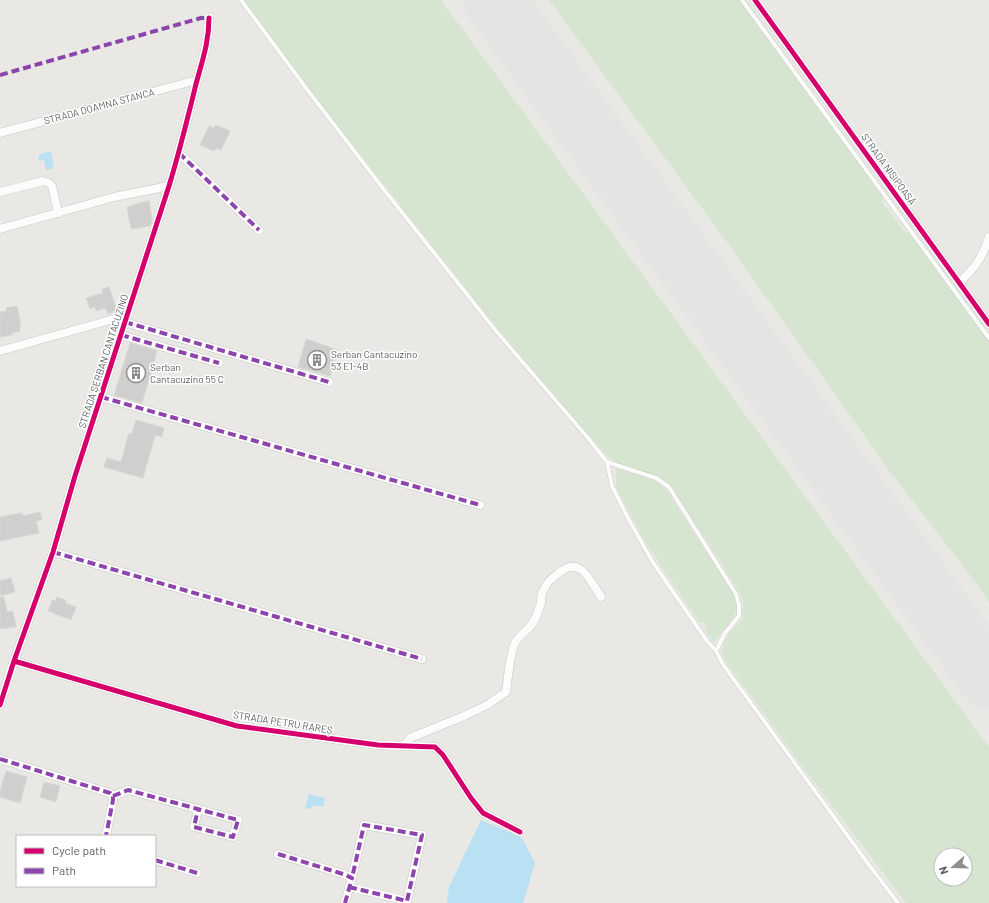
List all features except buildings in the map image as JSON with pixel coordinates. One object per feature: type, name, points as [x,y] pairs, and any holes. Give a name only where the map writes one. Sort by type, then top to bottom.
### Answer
[{"type":"street","name":"STRADA NISIPOASĂ","points":[[755,0],[989,324]]},
{"type":"street","name":"STRADA ȘERBAN CANTACUZINO","points":[[0,705],[53,552],[75,476],[169,186],[204,57],[208,39],[209,18]]},
{"type":"street","name":"STRADA DOAMNA STANCA","points":[[0,133],[197,80]]},
{"type":"street","points":[[179,153],[259,230]]},
{"type":"street","points":[[0,192],[43,181],[49,183],[52,186],[58,213]]},
{"type":"street","points":[[0,229],[114,197],[169,186]]},
{"type":"street","points":[[959,283],[974,268],[985,250],[989,237]]},
{"type":"street","points":[[0,351],[114,319],[330,382]]},
{"type":"street","points":[[121,335],[219,362]]},
{"type":"street","points":[[101,397],[480,505]]},
{"type":"street","points":[[53,552],[422,659]]},
{"type":"street","points":[[404,746],[410,738],[475,710],[506,692],[512,650],[516,641],[530,627],[537,616],[543,590],[552,578],[563,570],[571,567],[578,567],[585,572],[601,597]]},
{"type":"street","name":"STRADA PETRU RAREȘ","points":[[14,661],[237,726],[378,745],[434,747],[443,755],[483,814],[520,832]]},
{"type":"street","points":[[0,759],[110,793],[113,796]]},
{"type":"street","points":[[113,796],[128,790],[198,809],[238,820],[233,836],[194,827],[198,809]]},
{"type":"street","points":[[106,835],[113,796]]},
{"type":"street","points":[[345,903],[364,825],[422,835],[407,901],[350,887]]},
{"type":"street","points":[[278,854],[352,878]]},
{"type":"street","points":[[156,860],[197,873]]},
{"type":"lane","points":[[241,0],[308,92],[385,192],[496,331],[607,462],[612,486],[652,561],[716,651],[724,666],[898,903]]},
{"type":"lane","points":[[742,0],[989,338]]},
{"type":"lane","points":[[607,462],[656,478],[669,488],[736,594],[740,605],[739,616],[725,633],[716,651]]},
{"type":"green space","points":[[243,0],[441,0],[989,747],[989,903],[906,903],[820,790],[727,663],[722,653],[724,642],[731,631],[742,619],[744,608],[742,597],[717,556],[670,486],[660,478],[617,463],[607,456],[490,319],[290,65]]},
{"type":"green space","points":[[549,0],[739,0],[882,195],[882,202],[904,231],[910,233],[989,342],[989,602],[967,571],[891,473],[729,245]]},
{"type":"green space","points":[[616,468],[656,481],[664,487],[732,591],[736,599],[736,612],[714,643],[704,629],[707,626],[703,622],[701,624],[664,571],[644,539],[616,487]]},
{"type":"water","points":[[51,151],[54,168],[46,170],[44,160],[41,161],[38,158],[40,154]]},
{"type":"water","points":[[309,794],[325,798],[323,807],[313,805],[311,809],[305,808]]},
{"type":"water","points":[[481,820],[522,838],[535,863],[523,903],[447,903],[449,887]]},
{"type":"runway","points":[[494,0],[989,678]]},
{"type":"marked path","points":[[0,75],[201,18],[209,18]]},
{"type":"marked path","points":[[179,153],[259,230]]},
{"type":"marked path","points":[[125,322],[329,382]]},
{"type":"marked path","points":[[121,335],[219,363]]},
{"type":"marked path","points":[[101,397],[480,505]]},
{"type":"marked path","points":[[53,552],[422,659]]},
{"type":"marked path","points":[[0,759],[110,793],[113,796],[113,800],[106,835]]},
{"type":"marked path","points":[[113,796],[128,790],[238,820],[233,837],[194,827],[198,809]]},
{"type":"marked path","points":[[349,887],[407,901],[422,835],[364,825],[352,878]]},
{"type":"marked path","points":[[278,854],[352,878],[345,903]]},
{"type":"marked path","points":[[156,860],[197,873]]},
{"type":"cycle path","points":[[755,0],[989,324]]},
{"type":"cycle path","points":[[0,705],[53,552],[75,476],[169,186],[204,54],[208,37],[209,18]]},
{"type":"cycle path","points":[[14,661],[237,726],[378,745],[435,747],[443,755],[471,798],[483,813],[520,832]]},
{"type":"place","name":"Serban Cantacuzino 53 E1-4B","points":[[317,360]]},
{"type":"place","name":"Serban Cantacuzino 55 C","points":[[136,373]]}]
